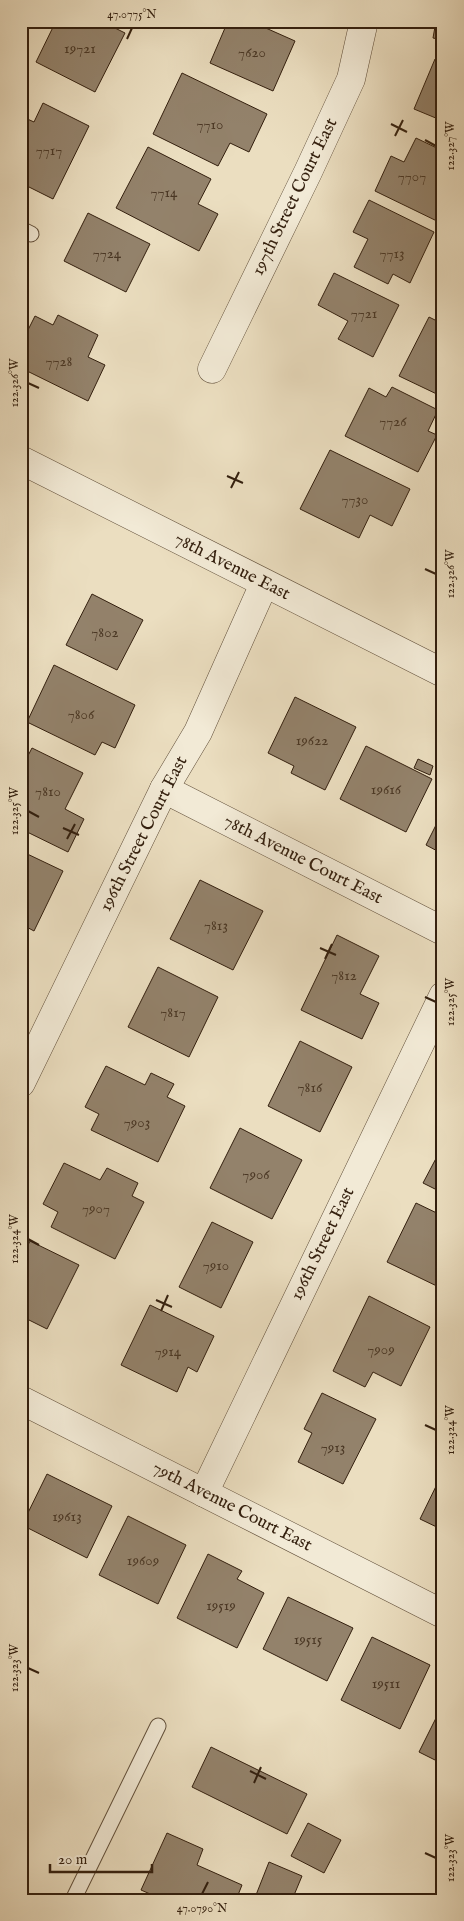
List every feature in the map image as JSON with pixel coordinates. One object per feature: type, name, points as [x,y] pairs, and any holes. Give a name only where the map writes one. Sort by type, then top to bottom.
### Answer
[{"type":"street","name":"197th Street Court East","points":[[212,369],[308,172],[350,79],[364,21]]},
{"type":"street","name":"78th Avenue East","points":[[21,460],[443,673]]},
{"type":"street","name":"196th Street Court East","points":[[21,1083],[164,789],[198,732],[264,584]]},
{"type":"street","name":"78th Avenue Court East","points":[[164,789],[443,931]]},
{"type":"street","name":"196th Street East","points":[[204,1492],[443,996]]},
{"type":"street","name":"79th Avenue Court East","points":[[21,1400],[443,1614]]},
{"type":"lane","points":[[73,1900],[158,1726]]},
{"type":"building","points":[[56,21],[101,21],[125,33],[95,92],[36,62]]},
{"type":"building","points":[[228,21],[250,21],[295,41],[273,91],[210,63]]},
{"type":"building","points":[[436,21],[443,21],[443,40],[433,38]]},
{"type":"building","points":[[435,59],[443,62],[443,121],[414,109]]},
{"type":"building","points":[[182,73],[267,114],[249,152],[230,143],[218,166],[153,134]]},
{"type":"building","points":[[43,103],[89,126],[53,199],[21,183],[21,119],[23,117],[34,122]]},
{"type":"building","points":[[416,138],[443,151],[443,218],[441,223],[375,191],[391,156],[404,162]]},
{"type":"building","points":[[148,147],[211,179],[198,204],[218,214],[199,251],[116,208]]},
{"type":"building","points":[[369,200],[434,232],[410,283],[393,274],[388,284],[354,267],[368,239],[353,232]]},
{"type":"building","points":[[88,213],[150,244],[126,292],[64,261]]},
{"type":"building","points":[[334,273],[399,305],[373,357],[338,339],[348,321],[318,305]]},
{"type":"building","points":[[58,315],[98,335],[88,357],[105,365],[88,401],[21,368],[21,344],[35,316],[53,325]]},
{"type":"building","points":[[429,317],[443,324],[443,397],[399,376]]},
{"type":"building","points":[[392,387],[438,410],[428,431],[437,435],[418,472],[345,436],[369,388],[386,397]]},
{"type":"building","points":[[330,450],[410,489],[392,526],[370,515],[359,538],[300,509]]},
{"type":"building","points":[[92,594],[143,620],[117,670],[66,645]]},
{"type":"building","points":[[54,665],[135,705],[115,748],[102,742],[95,755],[27,722]]},
{"type":"building","points":[[295,697],[356,727],[325,790],[291,773],[294,766],[268,753]]},
{"type":"building","points":[[366,746],[432,779],[406,832],[340,799]]},
{"type":"building","points":[[32,748],[83,773],[65,809],[84,819],[68,852],[21,829],[21,769]]},
{"type":"building","points":[[418,759],[433,766],[430,775],[414,768]]},
{"type":"building","points":[[443,811],[443,854],[426,845]]},
{"type":"building","points":[[21,851],[63,871],[34,931],[21,924]]},
{"type":"building","points":[[200,880],[263,911],[233,970],[170,939]]},
{"type":"building","points":[[337,935],[379,956],[360,994],[379,1003],[362,1039],[301,1010]]},
{"type":"building","points":[[158,967],[218,997],[189,1057],[128,1027]]},
{"type":"building","points":[[300,1041],[352,1067],[320,1132],[268,1106]]},
{"type":"building","points":[[106,1066],[145,1085],[151,1073],[174,1084],[167,1097],[185,1106],[158,1162],[91,1130],[99,1114],[85,1107]]},
{"type":"building","points":[[240,1128],[302,1160],[272,1219],[210,1188]]},
{"type":"building","points":[[441,1149],[443,1150],[443,1193],[423,1183]]},
{"type":"building","points":[[64,1163],[100,1180],[107,1168],[138,1183],[132,1196],[144,1202],[115,1259],[51,1227],[58,1212],[43,1204]]},
{"type":"building","points":[[416,1203],[443,1216],[443,1289],[387,1262]]},
{"type":"building","points":[[212,1222],[253,1242],[221,1308],[179,1287]]},
{"type":"building","points":[[30,1241],[79,1265],[47,1329],[21,1316],[21,1259]]},
{"type":"building","points":[[369,1296],[430,1327],[401,1386],[373,1372],[365,1387],[333,1371]]},
{"type":"building","points":[[150,1305],[214,1336],[197,1372],[188,1367],[177,1392],[121,1365]]},
{"type":"building","points":[[322,1393],[376,1419],[343,1484],[298,1462],[312,1433],[304,1429]]},
{"type":"building","points":[[443,1472],[443,1530],[420,1519]]},
{"type":"building","points":[[47,1474],[112,1506],[87,1558],[22,1525]]},
{"type":"building","points":[[128,1516],[186,1545],[158,1604],[99,1575]]},
{"type":"building","points":[[208,1554],[242,1571],[237,1579],[264,1593],[237,1648],[177,1618]]},
{"type":"building","points":[[288,1597],[353,1628],[327,1681],[263,1649]]},
{"type":"building","points":[[372,1637],[430,1665],[400,1729],[341,1700]]},
{"type":"building","points":[[443,1704],[443,1764],[419,1752]]},
{"type":"building","points":[[211,1747],[307,1794],[287,1834],[192,1787]]},
{"type":"building","points":[[308,1823],[341,1840],[324,1873],[291,1856]]},
{"type":"building","points":[[167,1833],[203,1849],[197,1865],[242,1885],[236,1900],[164,1900],[141,1890]]},
{"type":"building","points":[[269,1862],[302,1876],[292,1900],[267,1900],[256,1895]]}]
